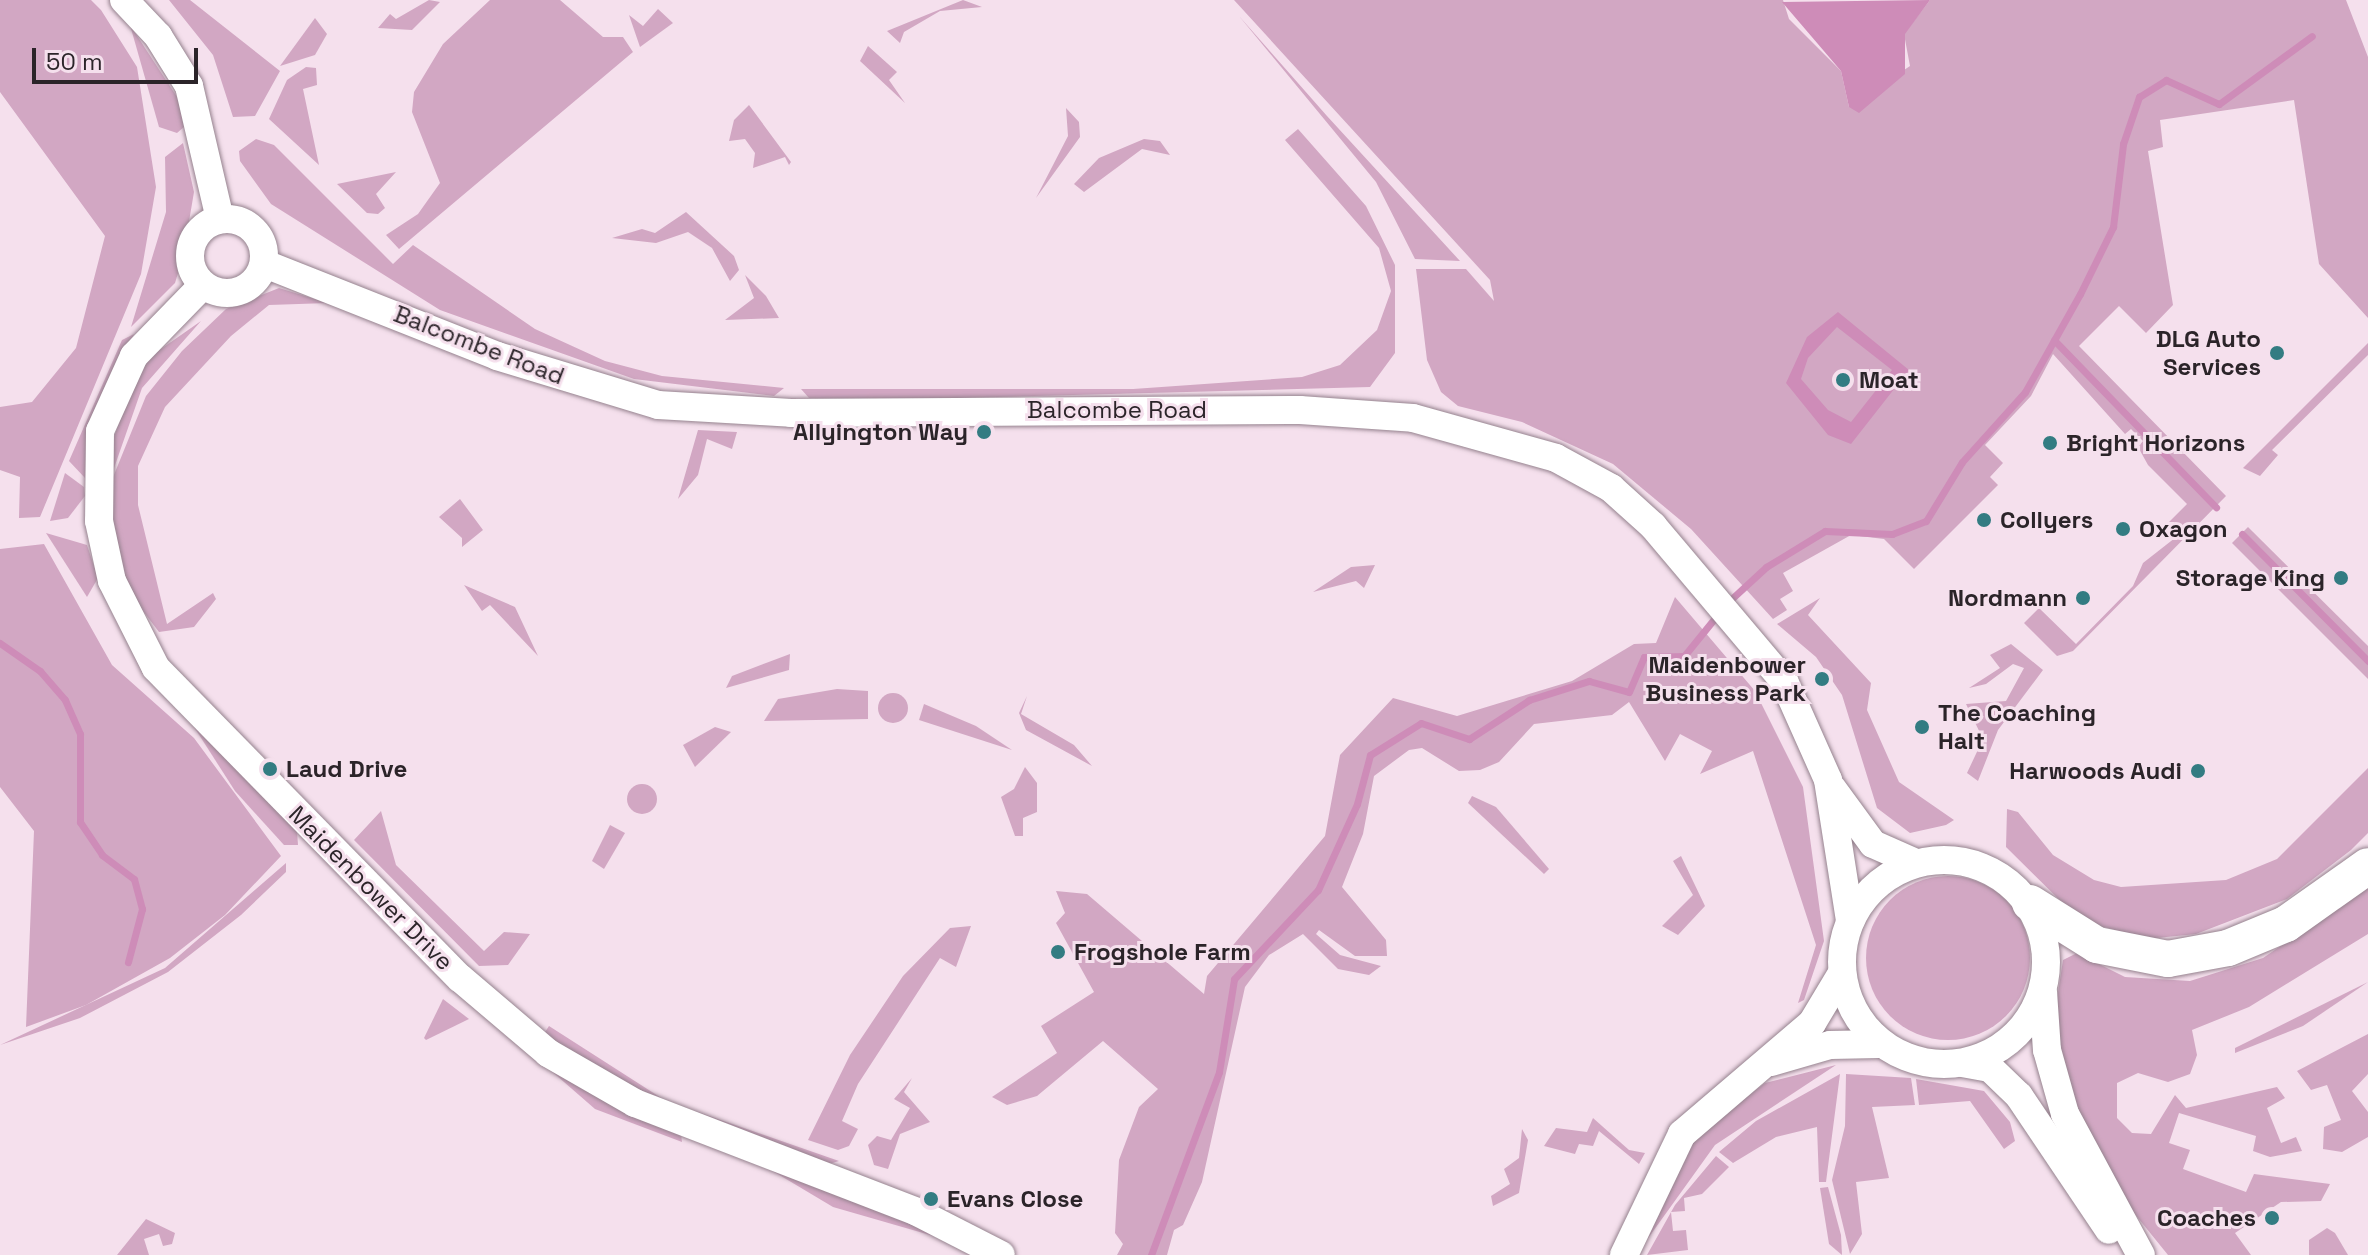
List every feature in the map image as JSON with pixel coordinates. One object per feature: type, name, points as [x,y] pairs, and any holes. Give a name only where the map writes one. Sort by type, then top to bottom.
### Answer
[{"type":"highway","points":[[2030,903],[2097,945],[2168,959],[2228,948],[2286,924],[2368,866]]},
{"type":"main road","points":[[124,0],[158,36],[189,86],[220,219]]},
{"type":"main road","points":[[220,219],[250,227],[263,244],[265,264],[245,288],[214,292],[203,285],[189,257],[193,239],[220,219]]},
{"type":"main road","name":"Balcombe Road","points":[[265,264],[497,356],[658,405],[791,413],[1300,410],[1466,428],[1556,458],[1611,488],[1732,618],[1790,690],[1828,780],[1873,844],[1916,863]]},
{"type":"main road","name":"Maidenbower Drive","points":[[203,285],[134,356],[100,431],[98,511],[112,581],[156,668],[460,978],[548,1053],[635,1103],[917,1212],[1001,1255]]},
{"type":"main road","name":"Balcombe Road","points":[[1828,780],[1850,921]]},
{"type":"main road","points":[[1624,1255],[1682,1134],[1812,1023],[1842,973],[1850,921],[1871,890],[1916,863],[1981,868],[2003,877],[2030,903],[2045,937],[2043,992],[2047,1050],[2065,1114],[2138,1255]]},
{"type":"main road","points":[[1842,973],[1851,1004],[1879,1044]]},
{"type":"main road","points":[[1962,1063],[2009,1042],[2043,992]]},
{"type":"main road","points":[[1760,1065],[1830,1045],[1879,1044],[1928,1063],[1962,1063],[1990,1068],[2019,1096],[2095,1216],[2138,1255]]},
{"type":"shaded area","points":[[0,0],[91,0],[101,10],[137,67],[156,187],[141,274],[40,517],[19,518],[20,477],[0,470],[0,407],[32,402],[76,348],[105,236],[0,92]]},
{"type":"shaded area","points":[[169,0],[190,0],[280,71],[255,116],[233,117],[213,55]]},
{"type":"shaded area","points":[[429,0],[440,2],[412,30],[378,28],[390,14],[396,19]]},
{"type":"shaded area","points":[[490,0],[560,0],[603,37],[623,37],[633,52],[399,249],[386,235],[418,214],[440,183],[412,112],[414,92],[443,44]]},
{"type":"shaded area","points":[[963,0],[982,7],[940,11],[904,32],[900,43],[887,31]]},
{"type":"shaded area","points":[[1234,0],[1783,0],[1789,19],[1841,71],[1849,107],[1910,66],[1904,34],[1930,0],[2346,0],[2368,57],[2368,318],[2319,264],[2294,100],[2160,120],[2163,147],[2148,151],[2173,305],[2146,333],[2119,306],[2079,346],[2226,496],[2073,651],[2057,656],[2024,623],[2039,608],[2076,644],[2133,586],[2143,563],[2180,534],[2169,522],[2187,504],[2148,465],[2138,447],[2143,441],[2131,429],[2125,434],[2053,354],[2031,396],[1985,445],[2003,463],[1990,477],[1998,485],[1914,569],[1884,539],[1851,535],[1783,573],[1793,591],[1780,599],[1787,610],[1773,619],[1691,529],[1613,464],[1522,422],[1458,406],[1441,392],[1427,360],[1416,269],[1466,269],[1494,301],[1490,280]]},
{"type":"shaded area","points":[[1930,0],[1905,34],[1905,74],[1859,113],[1849,107],[1841,71],[1782,2]]},
{"type":"shaded area","points":[[658,9],[673,23],[640,47],[629,15],[643,26]]},
{"type":"shaded area","points":[[1239,16],[1460,261],[1415,259],[1376,182]]},
{"type":"shaded area","points":[[315,18],[327,34],[315,55],[280,66]]},
{"type":"shaded area","points":[[130,25],[179,100],[184,127],[177,133],[159,127]]},
{"type":"shaded area","points":[[868,46],[897,72],[889,80],[905,103],[860,61]]},
{"type":"shaded area","points":[[306,67],[316,68],[317,85],[303,89],[319,165],[269,119],[287,80]]},
{"type":"shaded area","points":[[749,105],[791,162],[789,165],[785,157],[753,168],[755,153],[745,139],[729,141],[734,120]]},
{"type":"shaded area","points":[[1066,108],[1079,122],[1080,137],[1036,198],[1068,136]]},
{"type":"shaded area","points":[[1298,129],[1366,206],[1395,265],[1395,353],[1370,387],[923,399],[809,398],[801,389],[1133,389],[1302,377],[1340,365],[1377,330],[1391,291],[1379,248],[1285,140]]},
{"type":"shaded area","points":[[256,139],[274,145],[393,264],[413,245],[535,329],[605,361],[662,376],[784,388],[774,396],[634,379],[440,310],[271,204],[240,161],[239,151]]},
{"type":"shaded area","points":[[1144,139],[1160,141],[1170,155],[1142,149],[1084,192],[1074,184],[1099,158]]},
{"type":"shaded area","points":[[183,143],[194,192],[183,257],[175,283],[131,327],[166,212],[165,157]]},
{"type":"shaded area","points":[[396,172],[376,194],[385,208],[378,214],[367,213],[337,184]]},
{"type":"shaded area","points":[[686,212],[734,256],[739,270],[730,281],[712,248],[688,232],[656,243],[612,238],[642,229],[655,233]]},
{"type":"shaded area","points":[[745,275],[766,296],[779,318],[725,320],[754,298]]},
{"type":"shaded area","points":[[279,288],[328,303],[269,305],[231,336],[165,407],[138,466],[138,505],[167,624],[213,593],[216,599],[194,627],[159,632],[127,590],[107,492],[146,396],[182,351],[226,309]]},
{"type":"shaded area","points":[[1838,312],[1909,370],[1851,444],[1828,435],[1786,383],[1807,337]],"holes":[[[1837,327],[1892,370],[1851,422],[1828,410],[1801,379],[1808,358]]]},
{"type":"shaded area","points":[[201,321],[142,388],[113,471],[110,448],[133,384],[151,356]]},
{"type":"shaded area","points":[[134,334],[87,436],[85,478],[69,461],[122,340]]},
{"type":"shaded area","points":[[2368,343],[2368,355],[2272,450],[2278,455],[2260,476],[2243,468]]},
{"type":"shaded area","points":[[698,430],[737,432],[732,449],[707,439],[698,475],[678,499]]},
{"type":"shaded area","points":[[65,473],[84,487],[85,496],[68,518],[50,521]]},
{"type":"shaded area","points":[[460,499],[483,530],[462,547],[462,538],[439,517]]},
{"type":"shaded area","points":[[2248,527],[2368,646],[2368,679],[2232,543]]},
{"type":"shaded area","points":[[46,533],[87,545],[98,578],[87,597]]},
{"type":"shaded area","points":[[44,544],[112,665],[194,738],[281,856],[225,915],[170,958],[86,1005],[26,1027],[34,831],[0,787],[0,549]]},
{"type":"shaded area","points":[[1375,565],[1364,588],[1356,581],[1313,592],[1351,567]]},
{"type":"shaded area","points":[[464,585],[515,607],[538,656],[490,605],[482,611]]},
{"type":"shaded area","points":[[1675,597],[1755,691],[1803,787],[1824,941],[1804,1000],[1798,1003],[1816,945],[1753,751],[1700,774],[1712,751],[1680,734],[1665,761],[1629,702],[1612,715],[1534,724],[1499,762],[1480,770],[1459,771],[1422,748],[1409,750],[1374,776],[1363,834],[1342,887],[1386,940],[1387,956],[1355,956],[1319,930],[1316,934],[1340,955],[1381,966],[1369,975],[1338,969],[1303,934],[1269,955],[1245,987],[1202,1182],[1183,1225],[1174,1230],[1167,1255],[1117,1255],[1123,1244],[1115,1233],[1119,1160],[1139,1107],[1158,1089],[1103,1041],[1037,1096],[1007,1105],[992,1097],[1057,1053],[1041,1026],[1094,992],[1056,923],[1065,913],[1056,891],[1087,894],[1204,994],[1207,976],[1325,836],[1340,755],[1393,698],[1457,716],[1572,681],[1634,644],[1656,643]]},
{"type":"shaded area","points":[[1820,598],[1808,615],[1871,683],[1867,710],[1899,782],[1954,820],[1946,825],[1910,833],[1877,808],[1842,695],[1816,657],[1777,624]]},
{"type":"shaded area","points":[[2011,644],[2043,670],[1998,730],[1978,781],[1967,773],[1983,739],[1966,704],[2006,701],[2024,668],[2013,664],[1986,684],[1969,688],[2000,668],[1990,655]]},
{"type":"shaded area","points":[[790,654],[789,670],[726,688],[732,676]]},
{"type":"shaded area","points":[[837,689],[868,691],[868,719],[764,721],[778,699]]},
{"type":"shaded area","points":[[893,693],[904,697],[908,708],[904,719],[893,723],[882,719],[878,708],[882,697]]},
{"type":"shaded area","points":[[1027,696],[1021,714],[1074,745],[1092,766],[1026,730],[1019,713]]},
{"type":"shaded area","points":[[924,704],[976,726],[1012,750],[919,720]]},
{"type":"shaded area","points":[[187,716],[297,831],[298,845],[284,845],[235,791]]},
{"type":"shaded area","points":[[715,727],[731,732],[695,767],[683,745]]},
{"type":"shaded area","points":[[1025,767],[1037,783],[1037,812],[1023,818],[1023,836],[1015,836],[1001,797],[1014,789]]},
{"type":"shaded area","points":[[2368,768],[2368,833],[2351,850],[2287,899],[2196,934],[2147,939],[2104,927],[2097,937],[2006,847],[2007,809],[2018,812],[2053,855],[2094,880],[2121,887],[2226,880],[2277,859]]},
{"type":"shaded area","points":[[642,784],[653,788],[657,799],[653,810],[642,814],[631,810],[627,799],[631,788]]},
{"type":"shaded area","points":[[1472,796],[1496,807],[1549,869],[1544,874],[1468,803]]},
{"type":"shaded area","points":[[381,811],[396,865],[484,951],[504,932],[530,934],[508,965],[479,966],[354,840]]},
{"type":"shaded area","points":[[610,825],[625,833],[604,869],[592,861]]},
{"type":"shaded area","points":[[1681,856],[1705,906],[1678,935],[1662,926],[1693,895],[1673,861]]},
{"type":"shaded area","points":[[286,863],[286,872],[241,915],[168,972],[80,1018],[0,1045],[165,968]]},
{"type":"shaded area","points":[[1948,876],[1979,883],[2006,900],[2023,927],[2030,958],[2023,989],[2006,1016],[1979,1033],[1948,1040],[1917,1033],[1890,1016],[1873,989],[1866,958],[1873,927],[1890,900],[1917,883]]},
{"type":"shaded area","points":[[2368,887],[2368,934],[2249,1007],[2192,1030],[2197,1055],[2190,1074],[2168,1082],[2138,1073],[2117,1083],[2117,1118],[2132,1133],[2151,1134],[2175,1095],[2186,1108],[2277,1087],[2285,1098],[2267,1108],[2281,1143],[2296,1137],[2302,1151],[2270,1157],[2253,1151],[2256,1136],[2179,1113],[2169,1143],[2190,1150],[2183,1169],[2246,1192],[2254,1174],[2330,1184],[2321,1201],[2281,1202],[2235,1233],[2251,1255],[2168,1255],[2117,1192],[2064,1085],[2056,1006],[2063,960],[2077,953],[2125,977],[2190,981],[2263,958]]},
{"type":"shaded area","points":[[971,926],[956,967],[940,958],[858,1084],[842,1121],[858,1129],[849,1146],[838,1150],[808,1140],[850,1055],[903,976],[950,928]]},
{"type":"shaded area","points":[[2368,982],[2303,1026],[2235,1053],[2235,1048]]},
{"type":"shaded area","points":[[443,999],[469,1019],[426,1040],[424,1038]]},
{"type":"shaded area","points":[[549,1026],[666,1101],[839,1161],[829,1164],[668,1108],[543,1035]]},
{"type":"shaded area","points":[[2368,1034],[2368,1074],[2352,1091],[2368,1112],[2368,1137],[2342,1152],[2323,1149],[2324,1127],[2341,1120],[2327,1085],[2311,1090],[2297,1071]]},
{"type":"shaded area","points":[[533,1055],[681,1134],[682,1142],[595,1109]]},
{"type":"shaded area","points":[[1836,1065],[1715,1145],[1636,1255],[1696,1135],[1765,1083]]},
{"type":"shaded area","points":[[1840,1074],[1826,1182],[1819,1182],[1817,1127],[1776,1137],[1733,1163],[1719,1152],[1756,1121]]},
{"type":"shaded area","points":[[1846,1074],[1911,1078],[1915,1105],[1872,1107],[1889,1178],[1856,1182],[1862,1234],[1850,1254],[1832,1180],[1845,1126]]},
{"type":"shaded area","points":[[912,1078],[904,1092],[930,1122],[900,1134],[888,1169],[874,1165],[868,1145],[877,1136],[891,1140],[910,1108],[894,1099]]},
{"type":"shaded area","points":[[1916,1079],[1984,1091],[2010,1122],[2015,1141],[2004,1149],[1970,1101],[1919,1105]]},
{"type":"shaded area","points":[[1593,1118],[1629,1150],[1645,1153],[1639,1164],[1599,1131],[1593,1146],[1579,1144],[1575,1154],[1544,1146],[1556,1128],[1587,1132]]},
{"type":"shaded area","points":[[1522,1129],[1528,1140],[1519,1193],[1493,1206],[1491,1196],[1510,1184],[1504,1169],[1519,1158]]},
{"type":"shaded area","points":[[1716,1156],[1729,1167],[1702,1194],[1684,1198],[1685,1211],[1671,1212]]},
{"type":"shaded area","points":[[771,1170],[889,1214],[937,1237],[833,1207]]},
{"type":"shaded area","points":[[1828,1187],[1841,1235],[1842,1255],[1829,1244],[1820,1188]]},
{"type":"shaded area","points":[[1671,1212],[1673,1231],[1686,1230],[1688,1250],[1647,1255]]},
{"type":"shaded area","points":[[146,1219],[175,1233],[172,1244],[163,1246],[159,1234],[144,1239],[149,1255],[117,1255]]},
{"type":"shaded area","points":[[2327,1228],[2335,1233],[2348,1255],[2309,1255],[2309,1240]]},
{"type":"waterway","points":[[1727,603],[1766,567],[1825,531],[1892,534],[1926,521],[1962,462],[2025,392],[2080,294],[2113,227],[2123,144],[2139,97],[2166,80],[2219,104],[2312,36]]},
{"type":"waterway","points":[[2054,340],[2216,507]]},
{"type":"waterway","points":[[2242,534],[2368,661]]},
{"type":"waterway","points":[[1151,1255],[1219,1072],[1234,979],[1318,890],[1357,804],[1370,755],[1421,723],[1469,739],[1529,700],[1589,681],[1629,692],[1644,657],[1684,656],[1719,613]]},
{"type":"waterway","points":[[0,643],[40,671],[65,700],[80,734],[80,822],[102,855],[134,879],[142,909],[128,962]]},
{"type":"place","name":"DLG Auto Services","points":[[2277,353]]},
{"type":"place","name":"Moat","points":[[1843,380]]},
{"type":"place","name":"Allyington Way","points":[[984,432]]},
{"type":"place","name":"Bright Horizons","points":[[2050,443]]},
{"type":"place","name":"Collyers","points":[[1984,520]]},
{"type":"place","name":"Oxagon","points":[[2123,529]]},
{"type":"place","name":"Storage King","points":[[2341,578]]},
{"type":"place","name":"Nordmann","points":[[2083,598]]},
{"type":"place","name":"Maidenbower Business Park","points":[[1822,679]]},
{"type":"place","name":"The Coaching Halt","points":[[1922,727]]},
{"type":"place","name":"Laud Drive","points":[[270,769]]},
{"type":"place","name":"Harwoods Audi","points":[[2198,771]]},
{"type":"place","name":"Frogshole Farm","points":[[1058,952]]},
{"type":"place","name":"Evans Close","points":[[931,1199]]},
{"type":"place","name":"Coaches","points":[[2272,1218]]}]
